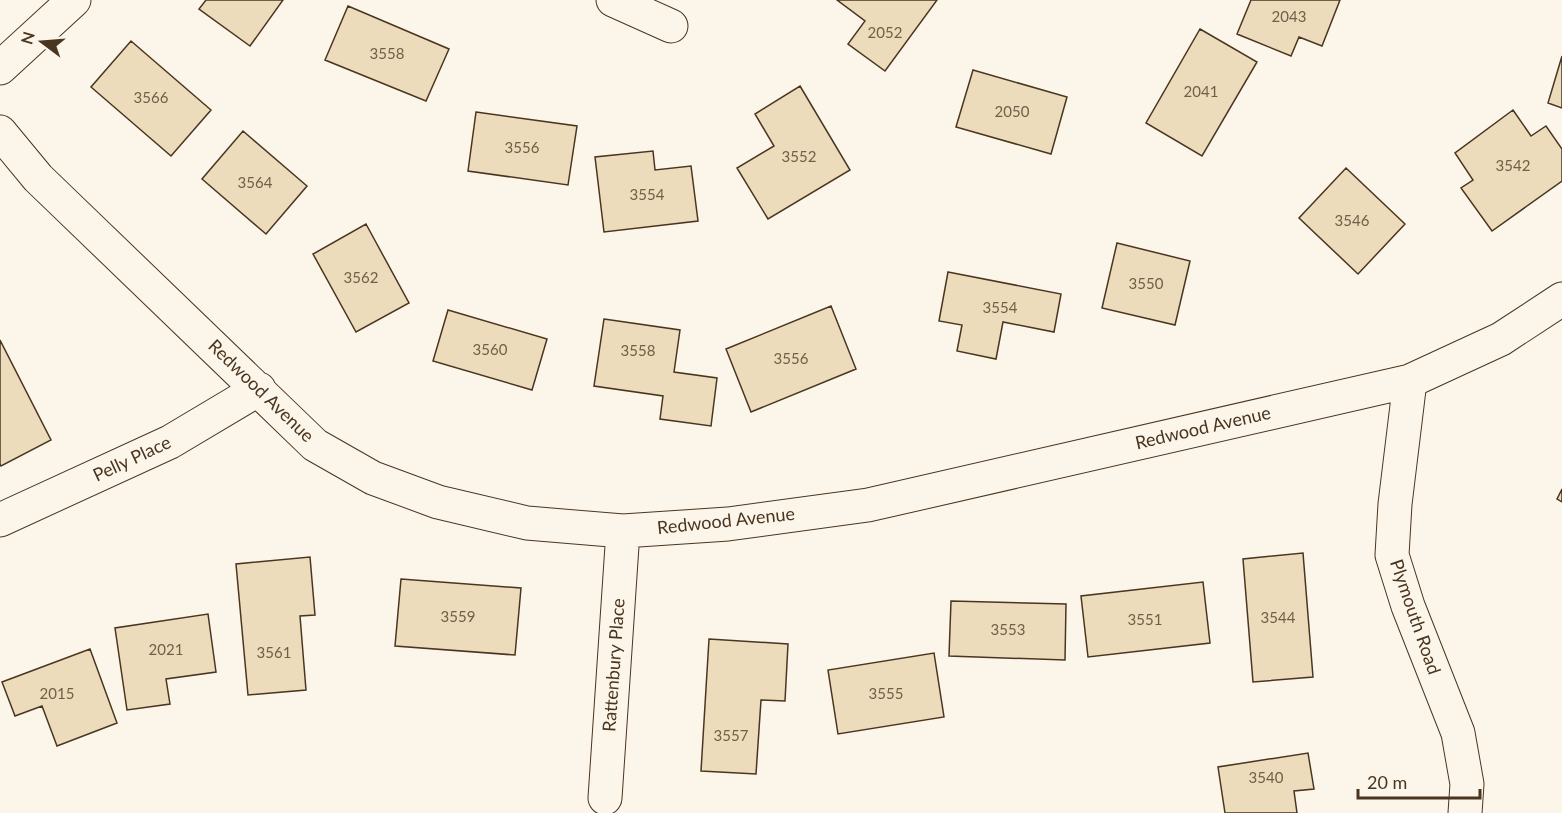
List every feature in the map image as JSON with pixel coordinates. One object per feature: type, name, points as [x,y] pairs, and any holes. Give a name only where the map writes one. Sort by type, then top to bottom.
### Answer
[{"type":"street","points":[[0,68],[74,0]]},
{"type":"street","points":[[613,0],[671,26]]},
{"type":"street","name":"Redwood Avenue","points":[[0,132],[38,178],[315,445],[374,478],[438,502],[527,523],[622,531],[728,524],[868,505],[1410,381],[1501,339],[1562,299]]},
{"type":"street","name":"Plymouth Road","points":[[1410,381],[1395,504],[1392,555],[1408,606],[1458,733],[1467,784],[1465,813]]},
{"type":"street","name":"Pelly Place","points":[[0,520],[170,442],[258,389]]},
{"type":"street","name":"Rattenbury Place","points":[[605,798],[622,531]]},
{"type":"building","points":[[206,0],[283,0],[250,46],[199,9]]},
{"type":"building","points":[[837,0],[937,0],[885,71],[848,44],[865,21]]},
{"type":"building","points":[[1251,0],[1340,0],[1322,46],[1299,37],[1291,56],[1237,34]]},
{"type":"building","points":[[348,6],[449,49],[426,101],[325,60]]},
{"type":"building","points":[[1200,29],[1257,62],[1202,156],[1146,123]]},
{"type":"building","points":[[131,41],[211,110],[171,156],[91,87]]},
{"type":"building","points":[[1562,56],[1562,108],[1548,103]]},
{"type":"building","points":[[973,70],[1067,97],[1051,154],[956,127]]},
{"type":"building","points":[[800,86],[850,170],[768,219],[737,168],[774,146],[755,114]]},
{"type":"building","points":[[1513,110],[1531,136],[1546,126],[1562,149],[1562,181],[1492,231],[1461,188],[1473,180],[1455,153]]},
{"type":"building","points":[[476,112],[577,126],[568,185],[468,171]]},
{"type":"building","points":[[243,131],[307,186],[266,234],[202,179]]},
{"type":"building","points":[[653,151],[655,170],[691,166],[698,221],[604,232],[595,157]]},
{"type":"building","points":[[1346,168],[1405,224],[1358,274],[1299,218]]},
{"type":"building","points":[[366,224],[409,303],[356,332],[313,254]]},
{"type":"building","points":[[1117,243],[1190,261],[1175,325],[1102,308]]},
{"type":"building","points":[[948,272],[1061,294],[1054,332],[1003,322],[996,359],[957,351],[962,325],[939,321]]},
{"type":"building","points":[[831,306],[856,369],[751,412],[726,349]]},
{"type":"building","points":[[448,310],[547,339],[532,390],[433,361]]},
{"type":"building","points":[[604,319],[680,330],[674,372],[717,378],[711,426],[660,419],[663,396],[594,386]]},
{"type":"building","points":[[0,340],[51,440],[1,466],[0,464]]},
{"type":"building","points":[[1562,489],[1562,502],[1557,499]]},
{"type":"building","points":[[1303,553],[1313,677],[1253,682],[1243,559]]},
{"type":"building","points":[[310,557],[315,615],[300,616],[306,690],[248,695],[236,564]]},
{"type":"building","points":[[401,579],[521,588],[515,655],[395,646]]},
{"type":"building","points":[[1203,582],[1210,643],[1088,657],[1081,596]]},
{"type":"building","points":[[951,601],[1066,604],[1065,660],[949,656]]},
{"type":"building","points":[[208,614],[216,672],[166,679],[170,704],[127,710],[115,628]]},
{"type":"building","points":[[709,639],[788,644],[785,701],[761,700],[756,774],[701,771]]},
{"type":"building","points":[[90,649],[117,723],[57,746],[42,706],[15,716],[2,682]]},
{"type":"building","points":[[934,653],[944,717],[838,734],[828,670]]},
{"type":"building","points":[[1308,753],[1314,789],[1294,791],[1297,813],[1225,813],[1218,767]]}]
